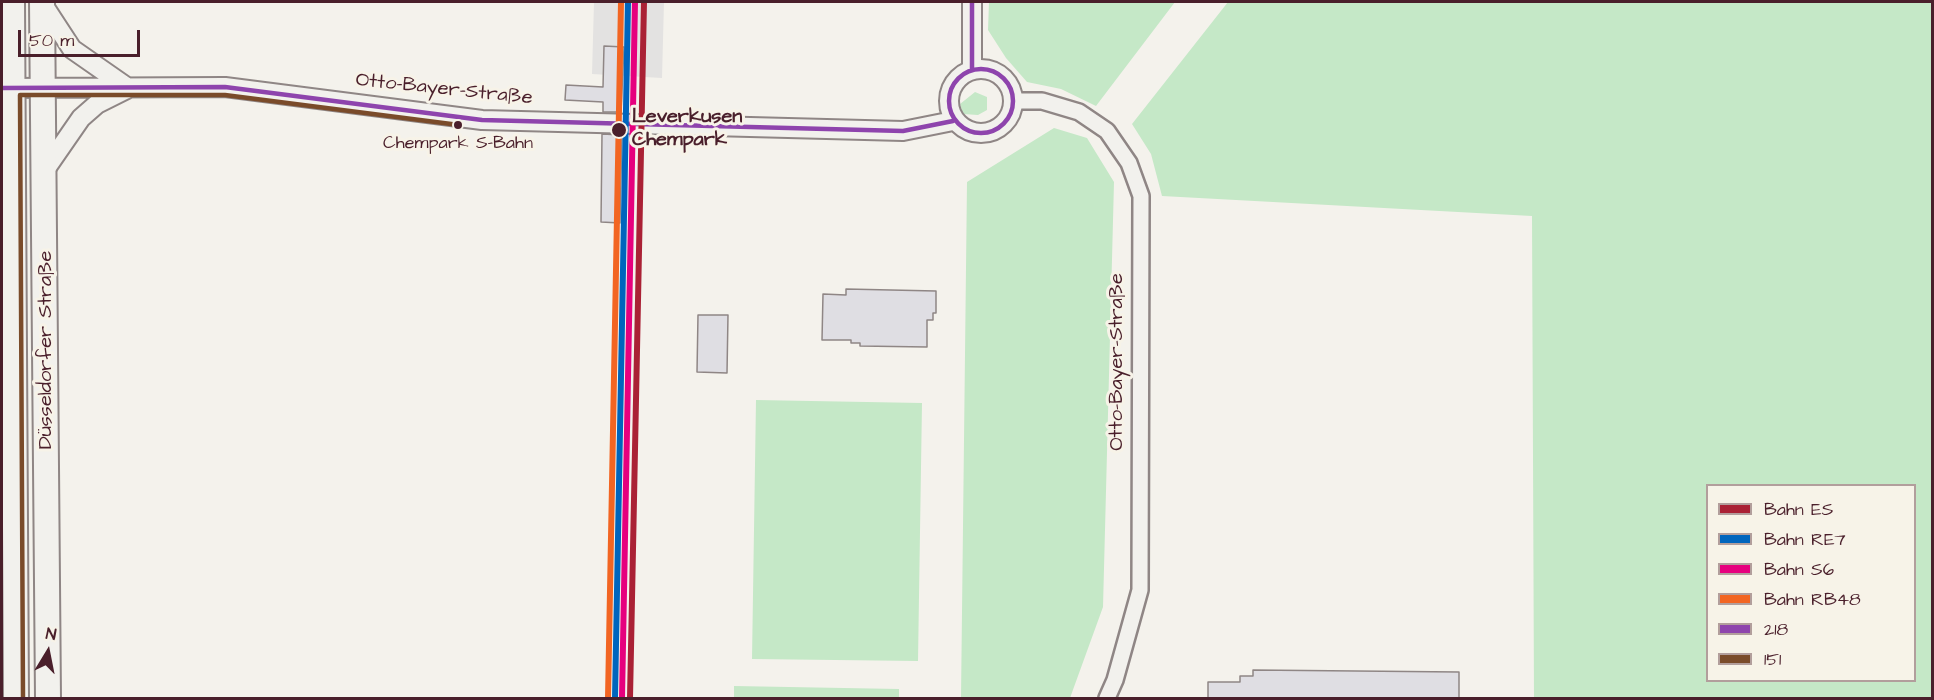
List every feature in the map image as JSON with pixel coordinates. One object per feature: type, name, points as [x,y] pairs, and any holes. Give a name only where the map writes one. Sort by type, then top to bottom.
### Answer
[{"type":"main road","name":"Düsseldorfer Straße","points":[[11,2],[7,88],[16,699]]},
{"type":"main road","name":"Düsseldorfer Straße","points":[[42,2],[48,699]]},
{"type":"street","points":[[2,20],[11,2]]},
{"type":"street","points":[[42,2],[72,49],[128,88],[97,104],[81,118],[45,170]]},
{"type":"street","points":[[972,2],[972,68]]},
{"type":"street","points":[[972,68],[997,73],[1009,84],[1013,101],[1006,121],[993,132],[970,132],[953,121],[949,96],[954,83],[972,68]]},
{"type":"street","name":"Otto-Bayer-Straße","points":[[7,88],[201,86],[262,90],[482,120],[903,131],[953,121]]},
{"type":"street","name":"Otto-Bayer-Straße","points":[[1013,101],[1042,101],[1061,106],[1079,112],[1107,130],[1129,163],[1141,196],[1140,590],[1115,680],[1107,699]]},
{"type":"shaded area","points":[[594,2],[664,2],[662,78],[592,74]]},
{"type":"green space","points":[[989,2],[1175,2],[1096,106],[1061,89],[1027,82],[1006,58],[988,30]]},
{"type":"green space","points":[[1228,2],[1932,2],[1932,698],[1534,698],[1532,216],[1162,196],[1151,154],[1132,124]]},
{"type":"green space","points":[[975,92],[987,97],[987,110],[978,115],[963,114],[960,104]]},
{"type":"green space","points":[[1054,128],[1087,138],[1114,182],[1103,607],[1070,698],[961,698],[967,182]]},
{"type":"green space","points":[[756,400],[922,403],[918,661],[752,659]]},
{"type":"green space","points":[[734,686],[899,689],[899,698],[734,698]]},
{"type":"building","points":[[604,46],[624,47],[621,112],[603,112],[603,102],[565,100],[566,85],[603,87]]},
{"type":"building","points":[[602,134],[622,135],[620,223],[601,222]]},
{"type":"building","points":[[846,289],[936,291],[936,313],[933,313],[933,320],[927,320],[927,347],[860,346],[860,343],[851,343],[851,340],[822,340],[823,294],[846,295]]},
{"type":"building","points":[[698,315],[728,315],[727,373],[697,372]]},
{"type":"building","points":[[1253,670],[1459,672],[1459,699],[1208,699],[1208,682],[1240,682],[1240,676],[1253,676]]},
{"type":"rail line","name":"RB48","points":[[608,698],[621,2]]},
{"type":"rail line","name":"RE7","points":[[615,698],[628,2]]},
{"type":"rail line","name":"S6","points":[[622,698],[635,2]]},
{"type":"rail line","name":"ES","points":[[630,698],[644,2]]},
{"type":"transit line","name":"218","points":[[972,2],[972,68]]},
{"type":"transit line","name":"218","points":[[975,69],[987,69],[1004,78],[1011,89],[1013,101],[1011,113],[1004,124],[987,133],[975,133],[963,128],[954,119],[949,107],[949,95],[954,83],[963,74],[975,69]]},
{"type":"transit line","name":"218","points":[[2,88],[225,87],[482,120],[903,131],[953,121]]},
{"type":"transit line","name":"151","points":[[23,698],[20,95],[225,95],[459,125]]},
{"type":"place","name":"Chempark S-Bahn","points":[[458,125]]},
{"type":"place","name":"Leverkusen Chempark","points":[[619,130]]}]
